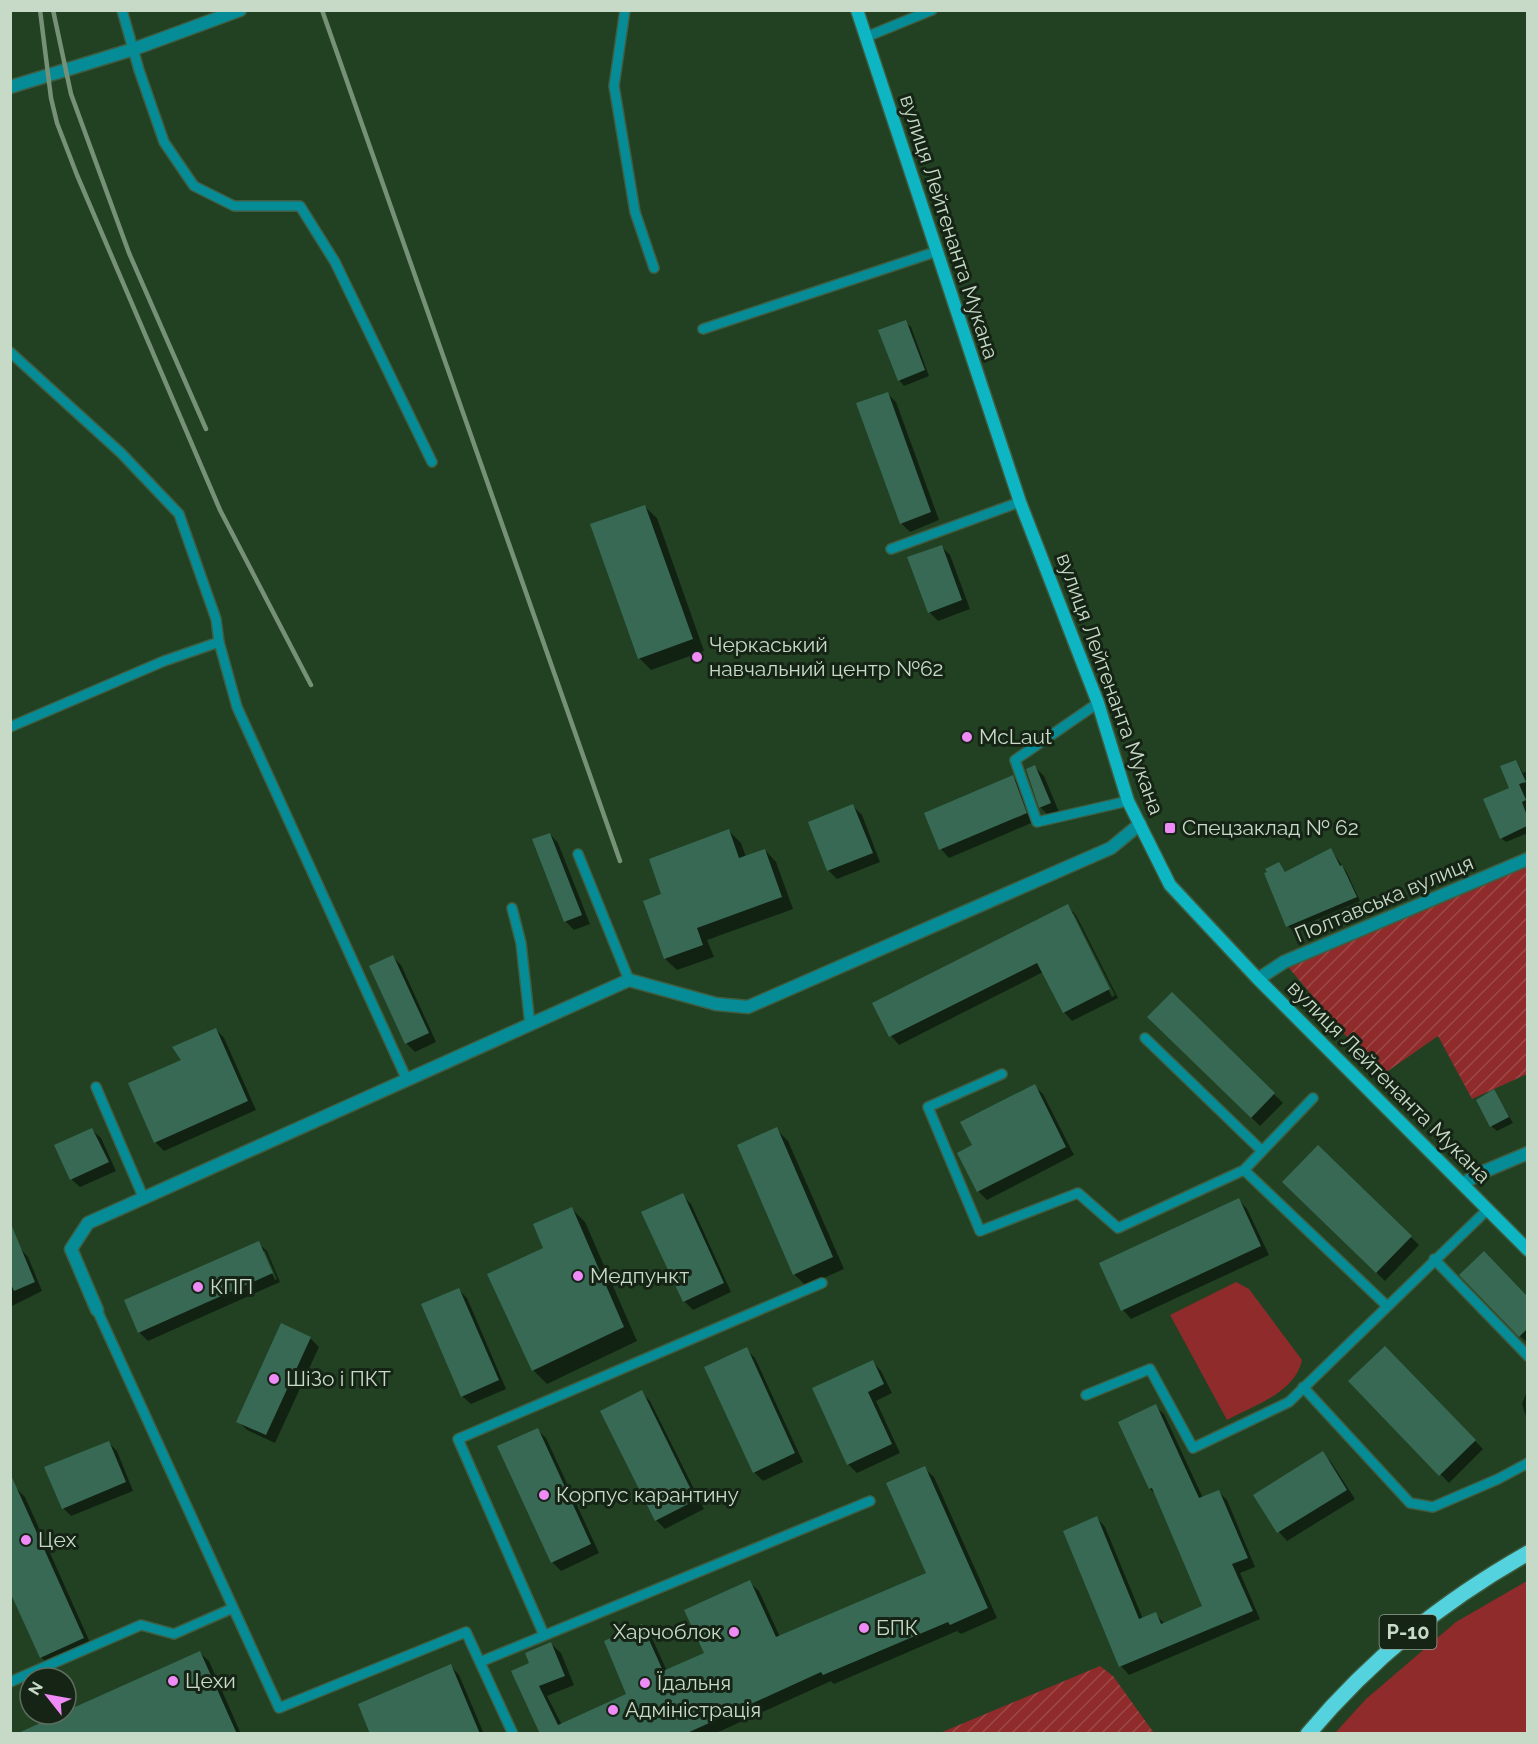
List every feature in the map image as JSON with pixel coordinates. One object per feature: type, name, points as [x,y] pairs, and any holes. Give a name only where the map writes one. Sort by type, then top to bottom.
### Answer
[{"type":"main road","name":"вулиця Лейтенанта Мукана","points":[[857,10],[935,252],[1020,502],[1098,703],[1128,801],[1170,885],[1258,979],[1527,1250]]},
{"type":"main road","name":"Р-10","points":[[1308,1734],[1364,1672],[1407,1633],[1457,1596],[1527,1553]]},
{"type":"street","points":[[10,87],[134,49],[240,10]]},
{"type":"street","points":[[97,1310],[71,1249],[88,1223],[629,980],[717,1004],[748,1007],[1111,848],[1140,824]]},
{"type":"street","name":"Полтавська вулиця","points":[[1258,979],[1284,962],[1527,859]]},
{"type":"street","points":[[1463,1185],[1478,1174],[1527,1153]]},
{"type":"lane","points":[[122,10],[164,142],[194,186],[234,206],[300,206],[335,262],[432,462]]},
{"type":"lane","points":[[625,10],[614,86],[635,212],[654,268]]},
{"type":"lane","points":[[866,37],[932,10]]},
{"type":"lane","points":[[703,329],[935,252]]},
{"type":"lane","points":[[10,352],[121,453],[179,514],[216,619],[219,642],[237,707],[407,1080]]},
{"type":"lane","points":[[891,549],[1020,502]]},
{"type":"lane","points":[[10,727],[164,661],[219,642]]},
{"type":"lane","points":[[1098,703],[1015,760],[1037,822],[1128,801]]},
{"type":"lane","points":[[578,854],[629,980]]},
{"type":"lane","points":[[512,909],[521,943],[530,1025]]},
{"type":"lane","points":[[1145,1038],[1262,1151]]},
{"type":"lane","points":[[1002,1074],[928,1107],[980,1231],[1077,1193],[1118,1228],[1244,1170],[1313,1098]]},
{"type":"lane","points":[[96,1087],[144,1199]]},
{"type":"lane","points":[[1244,1170],[1386,1305]]},
{"type":"lane","points":[[1086,1395],[1150,1369],[1193,1448],[1289,1402],[1386,1305],[1488,1209]]},
{"type":"lane","points":[[1434,1259],[1527,1356]]},
{"type":"lane","points":[[544,1635],[458,1439],[822,1283]]},
{"type":"lane","points":[[97,1310],[279,1708],[466,1632],[513,1734]]},
{"type":"lane","points":[[1303,1387],[1410,1503],[1433,1507],[1498,1479],[1527,1463]]},
{"type":"lane","points":[[480,1662],[870,1501]]},
{"type":"lane","points":[[10,1682],[141,1625],[174,1634],[233,1608]]},
{"type":"shaded area","points":[[1527,859],[1527,1074],[1472,1099],[1438,1036],[1385,1073],[1373,1068],[1284,962]]},
{"type":"shaded area","points":[[1236,1282],[1249,1289],[1302,1360],[1298,1371],[1282,1390],[1227,1420],[1170,1315]]},
{"type":"shaded area","points":[[1527,1581],[1527,1733],[1335,1733],[1366,1699],[1456,1622]]},
{"type":"shaded area","points":[[1100,1666],[1113,1676],[1154,1733],[940,1733]]},
{"type":"building","points":[[906,320],[925,370],[898,381],[878,330]]},
{"type":"building","points":[[888,392],[931,512],[900,524],[856,403]]},
{"type":"building","points":[[645,505],[693,639],[638,659],[590,524]]},
{"type":"building","points":[[942,545],[962,600],[928,613],[907,557]]},
{"type":"building","points":[[1516,760],[1526,782],[1519,784],[1526,800],[1522,802],[1527,816],[1527,826],[1500,839],[1483,799],[1509,788],[1500,766]]},
{"type":"building","points":[[1035,765],[1051,803],[1039,808],[1026,769]]},
{"type":"building","points":[[1013,775],[1027,813],[939,850],[924,813]]},
{"type":"building","points":[[853,804],[873,853],[827,871],[808,822]]},
{"type":"building","points":[[729,829],[739,858],[765,849],[782,897],[697,928],[703,945],[664,959],[643,901],[661,894],[649,859]]},
{"type":"building","points":[[550,833],[582,915],[564,922],[532,839]]},
{"type":"building","points":[[1331,848],[1357,897],[1286,927],[1264,873],[1267,872],[1265,869],[1279,862],[1285,872]]},
{"type":"building","points":[[1068,904],[1110,989],[1063,1013],[1037,963],[889,1037],[872,1003]]},
{"type":"building","points":[[393,955],[429,1033],[405,1044],[369,966]]},
{"type":"building","points":[[1172,992],[1275,1093],[1251,1118],[1147,1017]]},
{"type":"building","points":[[216,1028],[248,1101],[154,1143],[128,1083],[181,1060],[172,1047]]},
{"type":"building","points":[[1035,1084],[1066,1147],[977,1192],[957,1153],[972,1145],[960,1122]]},
{"type":"building","points":[[1494,1089],[1509,1117],[1490,1127],[1476,1100]]},
{"type":"building","points":[[777,1127],[833,1257],[793,1275],[737,1145]]},
{"type":"building","points":[[92,1128],[109,1162],[70,1180],[54,1145]]},
{"type":"building","points":[[1318,1145],[1412,1236],[1376,1273],[1282,1182]]},
{"type":"building","points":[[683,1193],[724,1283],[683,1302],[641,1212]]},
{"type":"building","points":[[1239,1198],[1261,1246],[1121,1311],[1099,1263]]},
{"type":"building","points":[[572,1207],[624,1327],[532,1371],[487,1274],[543,1248],[533,1224]]},
{"type":"building","points":[[11,1224],[35,1282],[14,1291],[10,1282]]},
{"type":"building","name":"КПП","points":[[259,1241],[273,1273],[138,1333],[124,1300]]},
{"type":"building","points":[[1484,1251],[1527,1296],[1527,1329],[1519,1337],[1459,1275]]},
{"type":"building","points":[[459,1288],[499,1380],[461,1397],[421,1304]]},
{"type":"building","name":"ШіЗо і ПКТ","points":[[281,1323],[311,1337],[266,1435],[236,1422]]},
{"type":"building","points":[[1385,1346],[1476,1440],[1439,1476],[1348,1381]]},
{"type":"building","points":[[747,1347],[795,1453],[753,1473],[704,1367]]},
{"type":"building","points":[[873,1360],[884,1384],[868,1392],[892,1444],[847,1465],[812,1388]]},
{"type":"building","points":[[642,1390],[696,1500],[655,1521],[600,1411]]},
{"type":"building","points":[[1156,1404],[1199,1498],[1219,1490],[1248,1558],[1232,1564],[1253,1611],[1119,1667],[1063,1531],[1097,1516],[1139,1619],[1156,1612],[1161,1624],[1202,1606],[1152,1488],[1149,1489],[1118,1422]]},
{"type":"building","name":"Корпус карантину","points":[[538,1428],[591,1544],[551,1563],[497,1446]]},
{"type":"building","name":"Цех","points":[[109,1441],[126,1482],[62,1509],[44,1467]]},
{"type":"building","points":[[1323,1451],[1347,1490],[1277,1533],[1253,1495]]},
{"type":"building","points":[[925,1466],[988,1608],[950,1625],[948,1622],[823,1675],[821,1672],[685,1734],[540,1734],[511,1671],[529,1663],[525,1653],[551,1642],[565,1676],[539,1686],[558,1725],[626,1694],[604,1641],[642,1624],[663,1671],[704,1653],[684,1610],[750,1580],[776,1637],[926,1573],[886,1483]]},
{"type":"building","name":"Цех","points":[[10,1473],[84,1638],[40,1658],[10,1592]]},
{"type":"building","name":"Цехи","points":[[200,1651],[237,1734],[16,1734],[34,1726],[78,1726],[78,1706]]},
{"type":"building","points":[[451,1664],[480,1734],[370,1734],[358,1704]]},
{"type":"railway","points":[[40,10],[51,98],[57,123],[77,175],[220,510],[311,685]]},
{"type":"railway","points":[[53,10],[71,94],[129,253],[206,429]]},
{"type":"railway","points":[[322,10],[620,861]]},
{"type":"place","name":"Черкаський навчальний центр №62","points":[[697,657]]},
{"type":"place","name":"McLaut","points":[[967,737]]},
{"type":"place","name":"Спецзаклад № 62","points":[[1170,828]]},
{"type":"place","name":"Медпункт","points":[[578,1276]]},
{"type":"place","name":"КПП","points":[[198,1287]]},
{"type":"place","name":"ШіЗо і ПКТ","points":[[274,1379]]},
{"type":"place","name":"Корпус карантину","points":[[544,1495]]},
{"type":"place","name":"Цех","points":[[26,1540]]},
{"type":"place","name":"БПК","points":[[864,1628]]},
{"type":"place","name":"Харчоблок","points":[[734,1632]]},
{"type":"place","name":"Цехи","points":[[173,1681]]},
{"type":"place","name":"Їдальня","points":[[645,1683]]},
{"type":"place","name":"Адміністрація","points":[[613,1710]]}]
